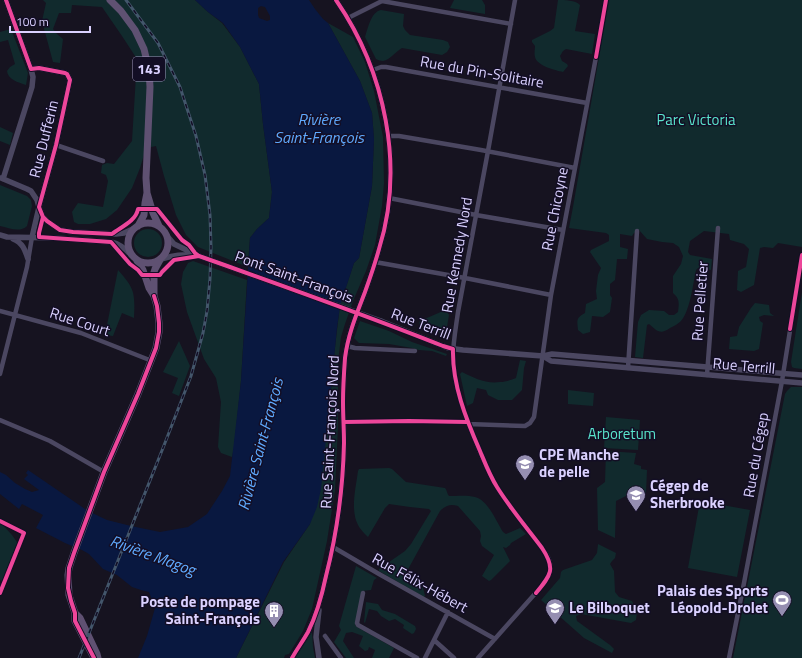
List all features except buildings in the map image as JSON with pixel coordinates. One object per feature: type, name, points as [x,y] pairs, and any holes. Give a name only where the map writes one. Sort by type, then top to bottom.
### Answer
[{"type":"main road","name":"143","points":[[110,0],[121,11],[135,30],[144,49],[149,70],[150,87],[146,178],[147,193],[159,226],[166,232],[168,237]]},
{"type":"main road","name":"143","points":[[131,255],[128,241],[129,236],[144,215],[147,193]]},
{"type":"main road","points":[[136,227],[146,223],[159,226]]},
{"type":"main road","points":[[98,658],[80,618],[75,613],[70,601],[68,588],[69,568],[104,472],[152,361],[156,348],[159,332],[158,314],[154,296],[154,272],[169,246],[168,237]]},
{"type":"main road","points":[[131,255],[144,270],[149,288],[154,296]]},
{"type":"main road","points":[[137,261],[149,264],[155,263],[161,259]]},
{"type":"main road","points":[[75,613],[75,621],[94,658]]},
{"type":"street","points":[[6,0],[32,69],[33,77],[32,87],[1,178],[31,191],[37,200],[43,217],[60,230],[116,234],[124,233],[136,227]]},
{"type":"street","name":"Rue Saint-François Nord","points":[[292,658],[307,633],[319,605],[333,547],[341,491],[344,376],[347,346],[353,323],[375,262],[384,230],[389,198],[390,166],[388,136],[383,104],[373,70],[363,45],[336,0]]},
{"type":"street","points":[[348,18],[382,0],[510,24]]},
{"type":"street","name":"Rue Kennedy Nord","points":[[478,658],[545,582],[550,573],[550,564],[542,548],[501,493],[487,468],[468,423],[454,370],[453,349],[458,312],[515,0]]},
{"type":"street","name":"Rue Chicoyne","points":[[468,423],[525,426],[530,423],[534,417],[551,295],[606,0]]},
{"type":"street","name":"Rue du Pin-Solitaire","points":[[373,70],[386,67],[587,103]]},
{"type":"street","name":"Rue Dufferin","points":[[0,374],[70,83],[69,77],[65,73],[39,68],[32,69]]},
{"type":"street","points":[[388,136],[399,136],[488,151],[575,168]]},
{"type":"street","points":[[56,145],[103,161]]},
{"type":"street","points":[[389,198],[563,230]]},
{"type":"street","name":"Rue Pelletier","points":[[707,375],[718,228]]},
{"type":"street","points":[[628,368],[638,231]]},
{"type":"street","points":[[0,235],[19,241],[23,245],[28,259]]},
{"type":"street","points":[[7,237],[56,238],[111,242],[124,247],[131,255]]},
{"type":"street","points":[[168,237],[174,244],[199,256]]},
{"type":"street","points":[[161,259],[173,255],[199,256]]},
{"type":"street","name":"Rue du Cégep","points":[[729,658],[782,381],[802,255]]},
{"type":"street","name":"Pont Saint-François","points":[[199,256],[381,321]]},
{"type":"street","points":[[375,262],[551,295]]},
{"type":"street","name":"Rue Court","points":[[0,311],[81,333],[152,361]]},
{"type":"street","name":"Rue Terrill","points":[[381,321],[453,349],[542,356],[552,354],[802,375]]},
{"type":"street","points":[[347,346],[356,348],[415,351]]},
{"type":"street","name":"Rue Terrill","points":[[542,356],[551,361],[802,383]]},
{"type":"street","points":[[0,420],[50,441],[104,472]]},
{"type":"street","points":[[344,422],[409,421],[468,423]]},
{"type":"street","points":[[0,521],[24,533],[0,593]]},
{"type":"street","name":"Rue Félix-Hébert","points":[[333,547],[385,578],[495,639]]},
{"type":"street","points":[[363,593],[357,623],[358,625],[417,658]]},
{"type":"street","points":[[319,605],[316,638],[319,658]]},
{"type":"street","points":[[425,658],[448,612]]},
{"type":"street","points":[[325,636],[341,658]]},
{"type":"street","points":[[434,640],[454,658]]},
{"type":"green space","points":[[43,0],[195,0],[222,23],[240,47],[259,84],[272,192],[269,218],[250,238],[248,264],[243,265],[198,247],[186,235],[176,215],[156,146],[146,148],[132,188],[117,210],[106,219],[90,224],[78,224],[74,222],[72,212],[78,203],[103,207],[108,181],[106,175],[101,173],[102,165],[107,163],[114,164],[132,141],[137,59],[102,7],[72,5],[71,13],[59,13],[53,29],[63,39],[60,63],[53,62],[42,21],[46,3]]},
{"type":"green space","points":[[454,0],[482,0],[485,5],[485,14],[450,8]]},
{"type":"green space","points":[[558,0],[573,1],[580,5],[575,31],[595,34],[592,54],[566,49],[563,51],[560,56],[562,61],[568,66],[563,72],[539,63],[535,57],[535,46],[532,42],[532,40],[554,28]]},
{"type":"green space","name":"Parc Victoria","points":[[609,0],[802,0],[802,247],[778,243],[773,248],[760,248],[754,285],[741,292],[737,290],[738,271],[746,267],[749,249],[744,244],[730,240],[729,234],[704,231],[690,241],[688,252],[690,255],[712,259],[711,270],[698,268],[696,270],[687,311],[680,322],[661,332],[649,324],[647,325],[643,358],[635,357],[638,322],[641,315],[649,310],[664,311],[669,315],[674,315],[678,312],[679,306],[677,297],[673,293],[673,276],[681,264],[683,256],[679,247],[673,243],[647,239],[639,230],[632,236],[620,234],[620,247],[628,249],[627,259],[617,259],[615,280],[610,284],[610,295],[612,298],[610,312],[603,317],[592,316],[590,332],[583,334],[578,330],[577,322],[580,316],[585,313],[586,304],[597,299],[596,291],[598,275],[601,268],[590,252],[591,250],[609,241],[609,235],[606,233],[569,228]]},
{"type":"green space","points":[[381,10],[404,14],[403,26],[410,35],[443,40],[448,42],[450,47],[447,52],[442,55],[402,48],[386,60],[382,61],[376,59],[365,37],[372,17]]},
{"type":"green space","points":[[328,23],[353,37],[365,62],[374,91],[383,137],[384,183],[382,206],[375,245],[353,301],[341,337],[338,362],[338,426],[335,490],[327,541],[312,609],[303,631],[289,654],[285,655],[284,658],[236,658],[284,562],[310,524],[331,390],[340,305],[354,263],[359,258],[372,186],[374,139],[372,113],[360,81]]},
{"type":"green space","points":[[11,29],[28,73],[26,85],[9,77],[7,71],[15,64],[8,40],[0,42],[0,32]]},
{"type":"green space","points":[[0,127],[13,133],[10,145],[0,141]]},
{"type":"green space","points":[[0,185],[27,196],[31,200],[32,206],[27,226],[24,228],[18,230],[0,226]]},
{"type":"green space","points":[[148,229],[158,233],[162,243],[158,253],[148,257],[138,253],[134,243],[138,233]]},
{"type":"green space","points":[[193,261],[247,280],[241,381],[232,457],[221,453],[218,447],[221,402],[216,378],[204,359],[187,312],[181,284],[183,272],[188,263]]},
{"type":"green space","points":[[118,270],[128,282],[133,292],[134,318],[122,313],[113,336],[105,335]]},
{"type":"green space","points":[[802,292],[802,369],[792,367],[791,362]]},
{"type":"green space","points":[[755,303],[769,305],[770,313],[774,316],[764,315],[759,317],[760,321],[763,323],[759,349],[754,351],[729,349],[730,337],[737,336],[739,327]]},
{"type":"green space","points":[[443,311],[447,312],[449,315],[446,333],[444,334],[420,326],[420,321]]},
{"type":"green space","points":[[360,321],[447,354],[446,356],[432,351],[389,344],[359,343],[354,338]]},
{"type":"green space","points":[[179,341],[190,366],[179,396],[172,393],[178,378],[163,372]]},
{"type":"green space","points":[[520,360],[526,361],[522,390],[512,400],[498,400],[488,395],[486,390],[477,388],[473,403],[467,406],[460,374],[462,372],[485,381],[506,381],[516,378]]},
{"type":"green space","points":[[791,387],[802,387],[802,658],[733,658],[785,394]]},
{"type":"green space","points":[[568,390],[594,393],[593,406],[568,404]]},
{"type":"green space","name":"Arboretum","points":[[606,417],[640,420],[638,450],[604,448]]},
{"type":"green space","points":[[606,451],[636,453],[634,464],[641,466],[641,469],[647,470],[646,493],[640,492],[639,497],[632,493],[616,501],[615,538],[598,530],[597,488],[605,482]]},
{"type":"green space","points":[[389,468],[406,482],[445,488],[449,496],[469,496],[480,499],[488,506],[503,532],[506,534],[520,528],[526,534],[511,543],[506,548],[503,547],[510,561],[491,580],[489,581],[482,576],[494,555],[482,546],[480,541],[480,531],[458,506],[451,505],[444,507],[440,511],[406,573],[407,576],[422,586],[424,597],[379,571],[379,569],[405,551],[411,544],[431,511],[429,509],[389,504],[385,508],[368,537],[361,530],[354,512],[354,498],[358,471],[359,469]]},
{"type":"green space","points":[[700,501],[750,510],[737,577],[688,568]]},
{"type":"green space","points":[[0,522],[19,545],[5,583],[0,580]]},
{"type":"green space","points":[[598,544],[616,553],[615,558],[610,564],[614,571],[615,592],[619,597],[632,601],[637,612],[636,620],[631,623],[581,614],[576,616],[577,621],[614,649],[612,653],[584,638],[541,600],[560,578],[563,570],[592,560],[597,553]]},
{"type":"green space","points":[[356,566],[377,578],[374,580],[371,590],[362,591],[355,625],[394,648],[389,658],[372,658],[375,650],[369,647],[368,650],[365,651],[359,646],[363,636],[352,632],[346,633],[343,641],[354,658],[346,658],[334,642],[341,630],[339,626]]},
{"type":"green space","points":[[366,602],[378,604],[382,610],[395,614],[415,626],[416,629],[414,633],[412,634],[403,628],[404,625],[395,619],[389,621],[381,616],[377,611],[369,609],[365,623]]},
{"type":"green space","points":[[312,632],[315,658],[295,658]]},
{"type":"water","name":"Rivière Saint-François","points":[[195,0],[309,0],[323,19],[328,23],[360,81],[372,113],[374,139],[372,186],[359,258],[354,263],[340,306],[321,489],[317,507],[310,524],[283,562],[236,658],[138,658],[147,636],[155,608],[149,592],[132,587],[117,575],[103,569],[89,554],[36,528],[43,515],[22,504],[19,509],[0,494],[0,472],[25,489],[32,492],[39,490],[24,479],[28,475],[26,473],[28,470],[88,511],[107,520],[160,532],[188,527],[207,514],[230,476],[241,381],[250,238],[269,218],[272,192],[259,84],[240,47],[223,23]],"holes":[[[261,6],[265,7],[270,16],[270,20],[267,21],[259,18],[258,15],[258,8]]]},
{"type":"railway","points":[[79,658],[191,376],[203,333],[210,279],[210,215],[205,175],[196,136],[180,87],[158,43],[126,0]]},
{"type":"cycle path","points":[[6,0],[31,69],[39,68],[65,73],[70,80],[56,145],[39,207],[43,217],[60,230],[112,234],[128,223],[137,213],[138,209],[157,209],[182,240],[199,256],[453,349],[453,362],[457,388],[470,426],[494,483],[542,548],[549,561],[550,572],[536,593]]},
{"type":"cycle path","points":[[292,658],[308,632],[317,611],[333,543],[339,510],[342,477],[344,443],[343,391],[346,349],[379,249],[387,217],[390,185],[390,152],[386,120],[378,88],[367,57],[353,28],[336,0]]},
{"type":"cycle path","points":[[596,57],[606,0]]},
{"type":"cycle path","points":[[43,217],[39,237],[111,242],[130,264],[142,275],[160,275],[174,260],[199,256]]},
{"type":"cycle path","points":[[790,329],[802,255]]},
{"type":"cycle path","points":[[94,658],[75,621],[75,613],[68,588],[69,568],[104,472],[156,348],[159,323],[154,296]]},
{"type":"cycle path","points":[[344,422],[467,422]]},
{"type":"cycle path","points":[[0,521],[24,533],[0,593]]},
{"type":"place","name":"CPE Manche de pelle","points":[[525,481]]},
{"type":"place","name":"Cégep de Sherbrooke","points":[[636,512]]},
{"type":"place","name":"Palais des Sports Léopold-Drolet","points":[[782,617]]},
{"type":"place","name":"Le Bilboquet","points":[[555,625]]},
{"type":"place","name":"Poste de pompage Saint-François","points":[[274,628]]},
{"type":"water label","name":"Rivière Magog","points":[[153,555]]}]
